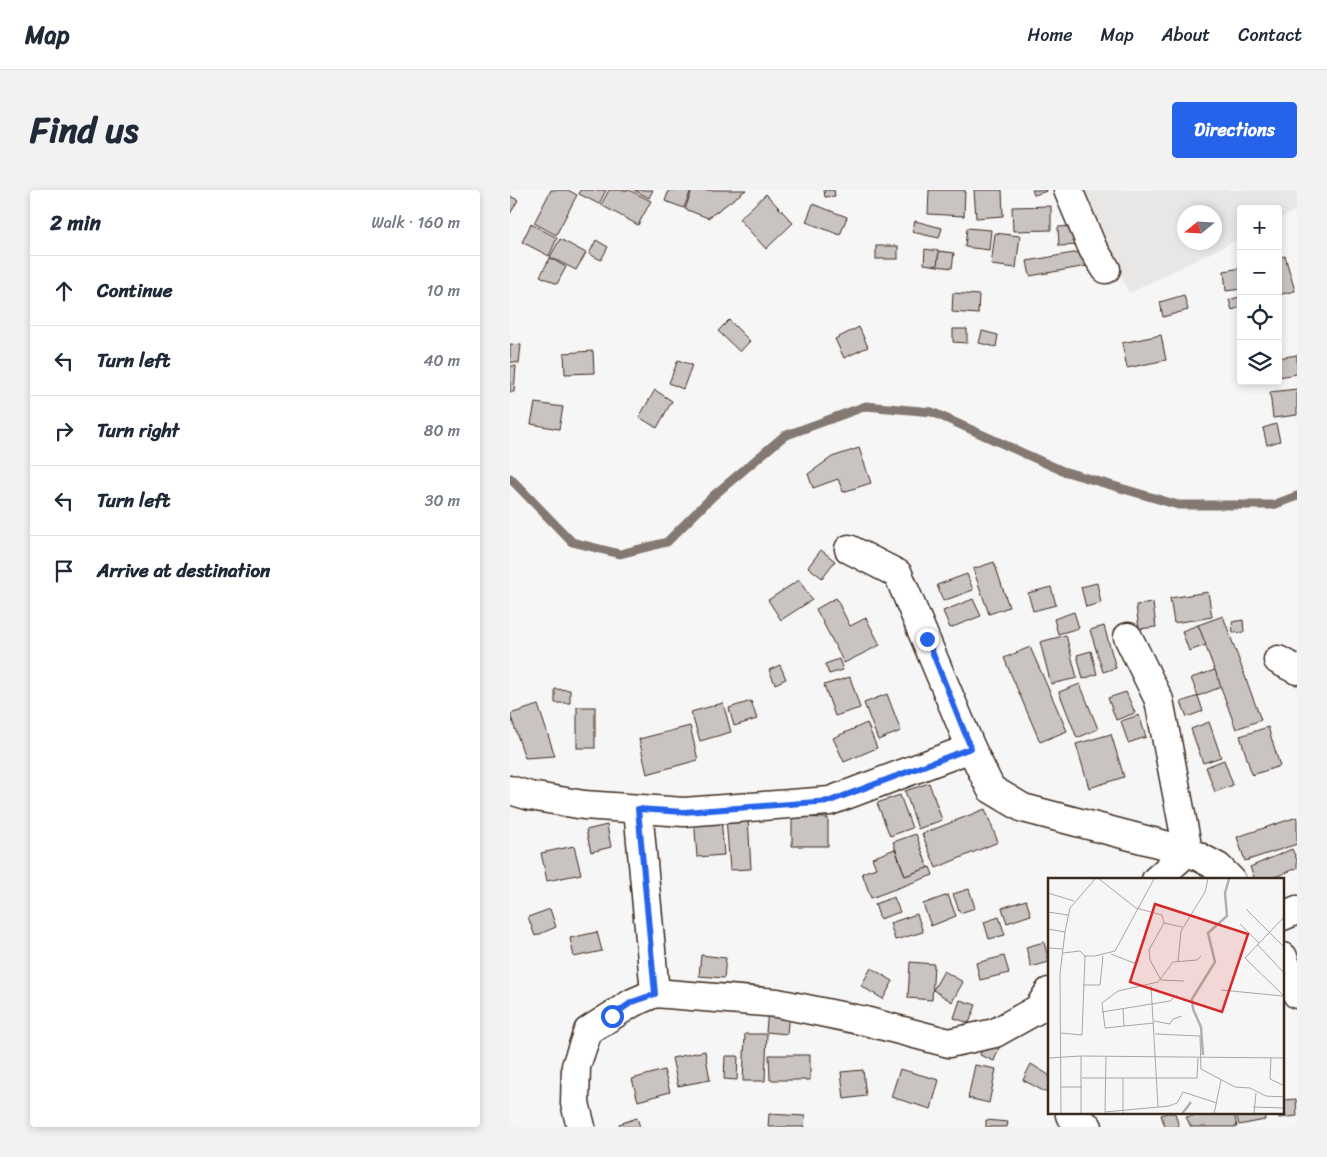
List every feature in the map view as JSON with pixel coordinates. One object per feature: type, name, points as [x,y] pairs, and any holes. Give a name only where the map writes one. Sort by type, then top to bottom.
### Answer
[{"type":"street","points":[[1068,190],[1093,249],[1106,269]]},
{"type":"street","points":[[849,549],[898,574],[971,748],[991,789],[1023,808],[1188,851],[1218,867],[1229,878]]},
{"type":"street","points":[[1128,637],[1159,700],[1188,851]]},
{"type":"street","points":[[510,790],[530,796],[584,805],[684,812],[830,801],[971,748]]},
{"type":"street","points":[[638,809],[655,994]]},
{"type":"street","points":[[1158,878],[1188,851]]},
{"type":"street","points":[[1284,916],[1297,910]]},
{"type":"street","points":[[1284,960],[1297,994]]},
{"type":"street","points":[[581,1127],[575,1103],[576,1066],[588,1031],[632,1002],[655,994],[777,1003],[865,1021],[949,1043],[995,1033],[1038,1009],[1048,995]]},
{"type":"shaded area","points":[[1081,190],[1297,190],[1297,210],[1282,217],[1282,205],[1237,205],[1237,240],[1222,247],[1222,205],[1177,205],[1177,250],[1217,250],[1129,293]]},
{"type":"building","points":[[551,190],[568,190],[577,195],[556,235],[534,223]]},
{"type":"building","points":[[580,190],[606,190],[599,204],[579,194]]},
{"type":"building","points":[[609,190],[629,190],[651,201],[638,225],[601,205]]},
{"type":"building","points":[[634,190],[653,190],[649,198]]},
{"type":"building","points":[[669,190],[691,190],[684,208],[665,201]]},
{"type":"building","points":[[692,190],[746,190],[708,218],[685,209]]},
{"type":"building","points":[[824,190],[834,190],[835,196],[825,197]]},
{"type":"building","points":[[929,190],[965,190],[964,216],[928,214]]},
{"type":"building","points":[[974,190],[1002,190],[1003,216],[976,218]]},
{"type":"building","points":[[1032,190],[1047,190],[1047,191],[1034,195]]},
{"type":"building","points":[[766,194],[793,223],[766,249],[739,219]]},
{"type":"building","points":[[510,196],[518,200],[510,214]]},
{"type":"building","points":[[813,204],[847,217],[840,235],[806,222]]},
{"type":"building","points":[[1051,206],[1051,230],[1013,231],[1012,207]]},
{"type":"building","points":[[915,221],[942,228],[939,238],[912,232]]},
{"type":"building","points":[[531,224],[557,238],[549,256],[522,242]]},
{"type":"building","points":[[1077,226],[1078,245],[1059,246],[1058,227]]},
{"type":"building","points":[[967,228],[991,230],[989,250],[965,247]]},
{"type":"building","points":[[995,233],[1020,236],[1016,268],[991,265]]},
{"type":"building","points":[[560,239],[586,253],[576,270],[550,257]]},
{"type":"building","points":[[596,240],[608,247],[601,260],[589,254]]},
{"type":"building","points":[[876,246],[898,246],[898,259],[876,259]]},
{"type":"building","points":[[925,249],[939,251],[937,266],[924,264]]},
{"type":"building","points":[[939,251],[954,253],[952,268],[937,266]]},
{"type":"building","points":[[1085,251],[1087,266],[1030,276],[1027,261]]},
{"type":"building","points":[[1285,256],[1295,291],[1282,294],[1282,257]]},
{"type":"building","points":[[550,258],[566,267],[557,284],[540,276]]},
{"type":"building","points":[[1237,269],[1237,290],[1226,291],[1224,271]]},
{"type":"building","points":[[953,293],[979,295],[978,314],[952,312]]},
{"type":"building","points":[[1184,295],[1188,310],[1163,317],[1160,302]]},
{"type":"building","points":[[1237,298],[1237,308],[1232,310],[1229,300]]},
{"type":"building","points":[[729,320],[750,341],[740,352],[718,331]]},
{"type":"building","points":[[859,327],[868,347],[844,358],[835,339]]},
{"type":"building","points":[[953,329],[967,329],[967,343],[953,342]]},
{"type":"building","points":[[982,331],[998,335],[996,347],[979,343]]},
{"type":"building","points":[[1161,335],[1166,360],[1127,368],[1122,343]]},
{"type":"building","points":[[510,344],[521,345],[519,363],[510,362]]},
{"type":"building","points":[[593,351],[594,373],[565,374],[564,353]]},
{"type":"building","points":[[1297,355],[1297,374],[1282,376],[1282,357]]},
{"type":"building","points":[[678,360],[692,365],[683,389],[669,383]]},
{"type":"building","points":[[510,366],[516,366],[514,392],[510,392]]},
{"type":"building","points":[[1297,389],[1297,415],[1273,418],[1270,392]]},
{"type":"building","points":[[655,390],[672,401],[657,428],[639,417]]},
{"type":"building","points":[[535,403],[563,407],[559,429],[531,424]]},
{"type":"building","points":[[1276,424],[1280,441],[1267,445],[1263,428]]},
{"type":"building","points":[[859,448],[871,483],[843,492],[838,479],[813,488],[808,474],[832,457]]},
{"type":"building","points":[[821,550],[835,561],[822,578],[808,567]]},
{"type":"building","points":[[994,562],[1009,607],[989,614],[973,569]]},
{"type":"building","points":[[967,574],[973,590],[943,601],[937,585]]},
{"type":"building","points":[[799,580],[812,600],[781,620],[768,600]]},
{"type":"building","points":[[1097,583],[1101,603],[1086,607],[1081,587]]},
{"type":"building","points":[[1051,587],[1056,605],[1033,611],[1028,593]]},
{"type":"building","points":[[1208,592],[1212,617],[1174,623],[1170,598]]},
{"type":"building","points":[[836,598],[850,626],[866,618],[880,645],[844,663],[816,609]]},
{"type":"building","points":[[973,599],[981,616],[950,628],[943,611]]},
{"type":"building","points":[[1153,603],[1156,627],[1139,629],[1136,605]]},
{"type":"building","points":[[1074,612],[1079,628],[1058,634],[1054,619]]},
{"type":"building","points":[[1223,616],[1261,720],[1236,729],[1198,625]]},
{"type":"building","points":[[1243,620],[1244,632],[1233,633],[1232,622]]},
{"type":"building","points":[[1198,625],[1206,645],[1189,651],[1182,631]]},
{"type":"building","points":[[1104,626],[1116,668],[1103,672],[1090,630]]},
{"type":"building","points":[[1066,635],[1077,678],[1051,684],[1040,642]]},
{"type":"building","points":[[1030,647],[1067,731],[1040,742],[1004,658]]},
{"type":"building","points":[[1091,651],[1097,674],[1083,679],[1077,655]]},
{"type":"building","points":[[839,659],[843,670],[829,674],[825,664]]},
{"type":"building","points":[[780,665],[786,679],[775,684],[769,670]]},
{"type":"building","points":[[1215,670],[1221,687],[1198,696],[1191,678]]},
{"type":"building","points":[[850,677],[860,708],[835,716],[824,685]]},
{"type":"building","points":[[1080,684],[1098,729],[1077,738],[1059,692]]},
{"type":"building","points":[[555,689],[570,690],[570,703],[555,703]]},
{"type":"building","points":[[1126,692],[1135,713],[1116,720],[1108,698]]},
{"type":"building","points":[[887,694],[901,731],[878,740],[864,703]]},
{"type":"building","points":[[1198,696],[1203,711],[1187,717],[1181,702]]},
{"type":"building","points":[[751,701],[757,719],[734,726],[729,708]]},
{"type":"building","points":[[723,703],[731,732],[700,741],[691,712]]},
{"type":"building","points":[[538,705],[555,756],[525,758],[510,714]]},
{"type":"building","points":[[577,707],[595,707],[595,748],[577,748]]},
{"type":"building","points":[[1139,715],[1146,737],[1128,743],[1121,721]]},
{"type":"building","points":[[1209,722],[1221,757],[1203,763],[1191,729]]},
{"type":"building","points":[[867,723],[877,748],[844,762],[833,738]]},
{"type":"building","points":[[690,726],[698,760],[647,774],[639,739]]},
{"type":"building","points":[[1268,727],[1280,766],[1252,775],[1240,736]]},
{"type":"building","points":[[1111,734],[1124,777],[1089,788],[1076,744]]},
{"type":"building","points":[[1224,760],[1233,785],[1215,792],[1206,767]]},
{"type":"building","points":[[929,783],[942,820],[918,829],[905,791]]},
{"type":"building","points":[[900,795],[912,828],[890,836],[877,803]]},
{"type":"building","points":[[985,809],[998,842],[936,868],[922,834]]},
{"type":"building","points":[[721,816],[724,855],[697,857],[694,817]]},
{"type":"building","points":[[748,817],[751,869],[730,870],[726,818]]},
{"type":"building","points":[[792,817],[828,818],[828,846],[792,846]]},
{"type":"building","points":[[1297,817],[1297,844],[1245,861],[1237,837]]},
{"type":"building","points":[[607,825],[611,847],[591,852],[586,830]]},
{"type":"building","points":[[916,834],[928,868],[905,876],[893,842]]},
{"type":"building","points":[[574,846],[581,874],[547,881],[541,853]]},
{"type":"building","points":[[895,849],[905,876],[930,867],[933,875],[871,898],[862,873],[876,868],[872,858]]},
{"type":"building","points":[[1292,849],[1297,860],[1297,868],[1273,878],[1254,878],[1250,867]]},
{"type":"building","points":[[969,889],[975,908],[960,913],[953,894]]},
{"type":"building","points":[[948,895],[956,916],[931,926],[923,904]]},
{"type":"building","points":[[894,897],[900,912],[880,919],[875,904]]},
{"type":"building","points":[[1026,900],[1031,915],[1007,923],[1002,908]]},
{"type":"building","points":[[550,909],[556,927],[535,936],[528,917]]},
{"type":"building","points":[[917,914],[923,932],[895,940],[890,923]]},
{"type":"building","points":[[999,917],[1005,935],[989,939],[984,922]]},
{"type":"building","points":[[597,932],[602,951],[574,957],[570,938]]},
{"type":"building","points":[[1044,942],[1048,962],[1031,967],[1026,947]]},
{"type":"building","points":[[701,955],[726,958],[724,978],[699,976]]},
{"type":"building","points":[[1004,956],[1009,973],[980,980],[976,963]]},
{"type":"building","points":[[910,962],[934,964],[932,1000],[908,998]]},
{"type":"building","points":[[871,968],[893,981],[883,999],[861,986]]},
{"type":"building","points":[[944,971],[963,982],[952,1002],[933,990]]},
{"type":"building","points":[[960,1000],[976,1005],[969,1023],[954,1018]]},
{"type":"building","points":[[768,1009],[789,1011],[787,1034],[766,1032]]},
{"type":"building","points":[[745,1034],[767,1034],[765,1081],[743,1081]]},
{"type":"building","points":[[984,1042],[999,1048],[994,1061],[980,1055]]},
{"type":"building","points":[[705,1051],[710,1080],[678,1086],[672,1058]]},
{"type":"building","points":[[769,1055],[810,1055],[810,1080],[770,1080]]},
{"type":"building","points":[[725,1056],[738,1056],[737,1080],[724,1079]]},
{"type":"building","points":[[1031,1064],[1048,1074],[1048,1093],[1023,1080]]},
{"type":"building","points":[[975,1065],[996,1069],[989,1103],[968,1098]]},
{"type":"building","points":[[900,1069],[939,1080],[931,1109],[891,1097]]},
{"type":"building","points":[[664,1070],[670,1092],[638,1101],[632,1079]]},
{"type":"building","points":[[863,1070],[866,1096],[844,1099],[841,1072]]},
{"type":"building","points":[[1296,1099],[1297,1116],[1279,1118],[1278,1114],[1284,1114],[1284,1100]]},
{"type":"building","points":[[769,1114],[805,1116],[804,1127],[768,1127]]},
{"type":"building","points":[[1175,1114],[1179,1127],[1165,1127],[1161,1115]]},
{"type":"building","points":[[1201,1114],[1234,1114],[1237,1127],[1191,1127],[1186,1117]]},
{"type":"building","points":[[1236,1114],[1264,1114],[1265,1120],[1239,1125]]},
{"type":"building","points":[[637,1118],[640,1127],[620,1127],[619,1124]]},
{"type":"building","points":[[986,1120],[1008,1122],[1007,1127],[986,1127]]},
{"type":"waterway","points":[[510,478],[572,542],[620,554],[667,542],[713,496],[784,436],[866,406],[932,412],[1063,471],[1178,505],[1273,505],[1297,496]]},
{"type":"route","points":[[612,1016],[632,1002],[655,994],[638,809],[684,812],[830,801],[971,748],[927,639]]}]
